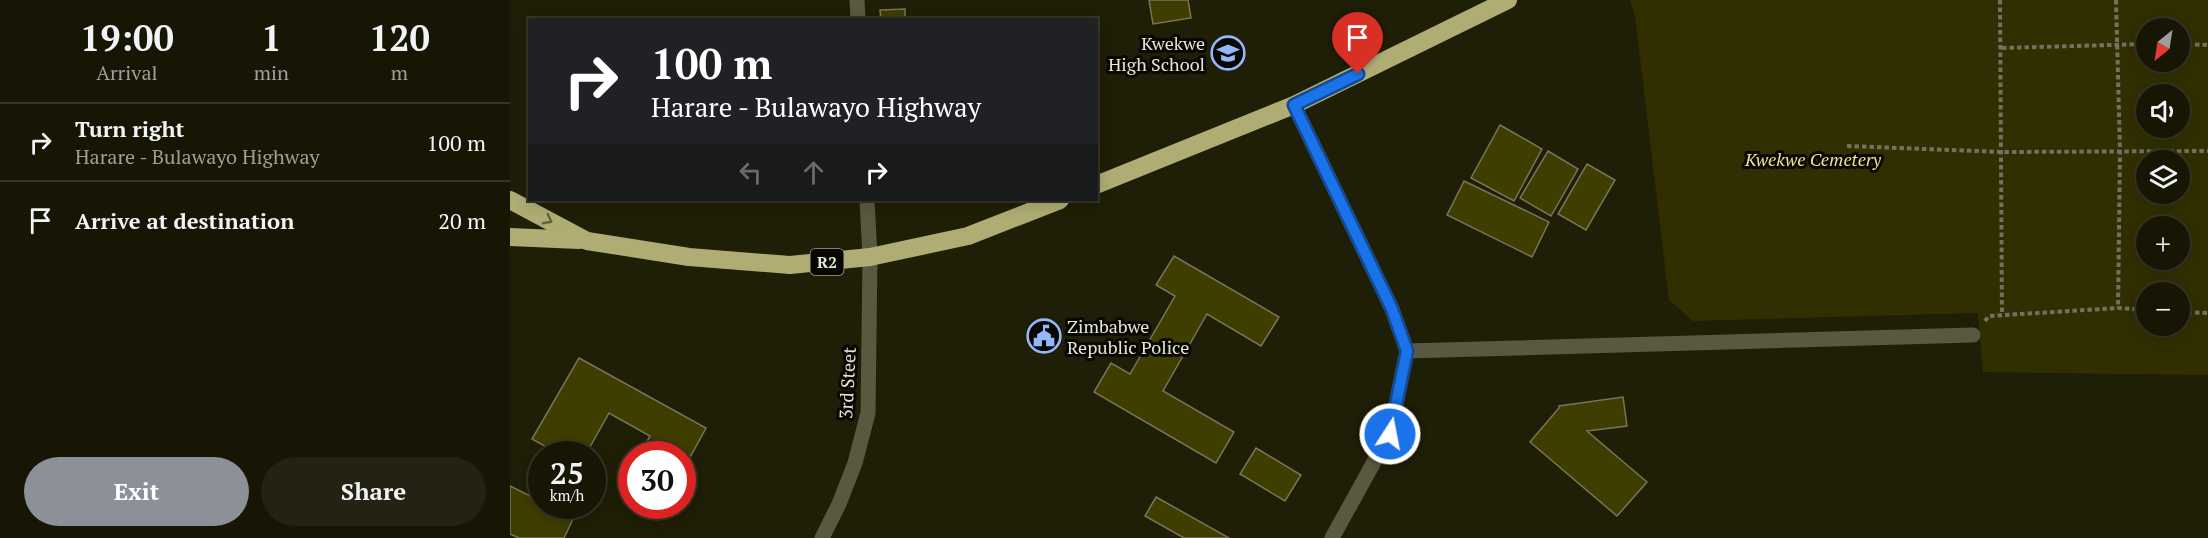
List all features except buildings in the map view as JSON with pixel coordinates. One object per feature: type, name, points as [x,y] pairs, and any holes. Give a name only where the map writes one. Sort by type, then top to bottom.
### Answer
[{"type":"highway","points":[[1098,184],[1294,105],[1508,0]]},
{"type":"highway","name":"R2","points":[[510,200],[587,241]]},
{"type":"highway","name":"R2","points":[[510,237],[587,241],[689,257],[790,265],[870,257],[968,237],[1058,201]]},
{"type":"street","points":[[857,0],[858,18]]},
{"type":"street","points":[[1294,105],[1392,309],[1407,351],[1390,434],[1332,538]]},
{"type":"street","name":"3rd Steet","points":[[822,538],[839,504],[855,463],[868,413],[870,257],[867,201]]},
{"type":"street","points":[[1407,351],[1973,335]]},
{"type":"path","points":[[2000,0],[2003,152],[2002,315]]},
{"type":"path","points":[[2116,0],[2115,44],[2120,151],[2118,308]]},
{"type":"path","points":[[2002,48],[2136,44]]},
{"type":"path","points":[[2190,44],[2208,45]]},
{"type":"path","points":[[1847,146],[2003,152],[2208,151]]},
{"type":"path","points":[[1973,335],[1989,316],[2118,308],[2136,309]]},
{"type":"path","points":[[2190,312],[2208,313]]},
{"type":"green space","name":"Kwekwe Cemetery","points":[[1630,0],[2208,0],[2208,375],[1983,372],[1978,313],[1693,321],[1669,300],[1635,16]]},
{"type":"place","name":"Kwekwe High School","points":[[1228,53]]},
{"type":"place","name":"Zimbabwe Republic Police","points":[[1044,336]]},
{"type":"route","points":[[1358,74],[1294,105],[1392,309],[1407,351],[1390,434]]}]
